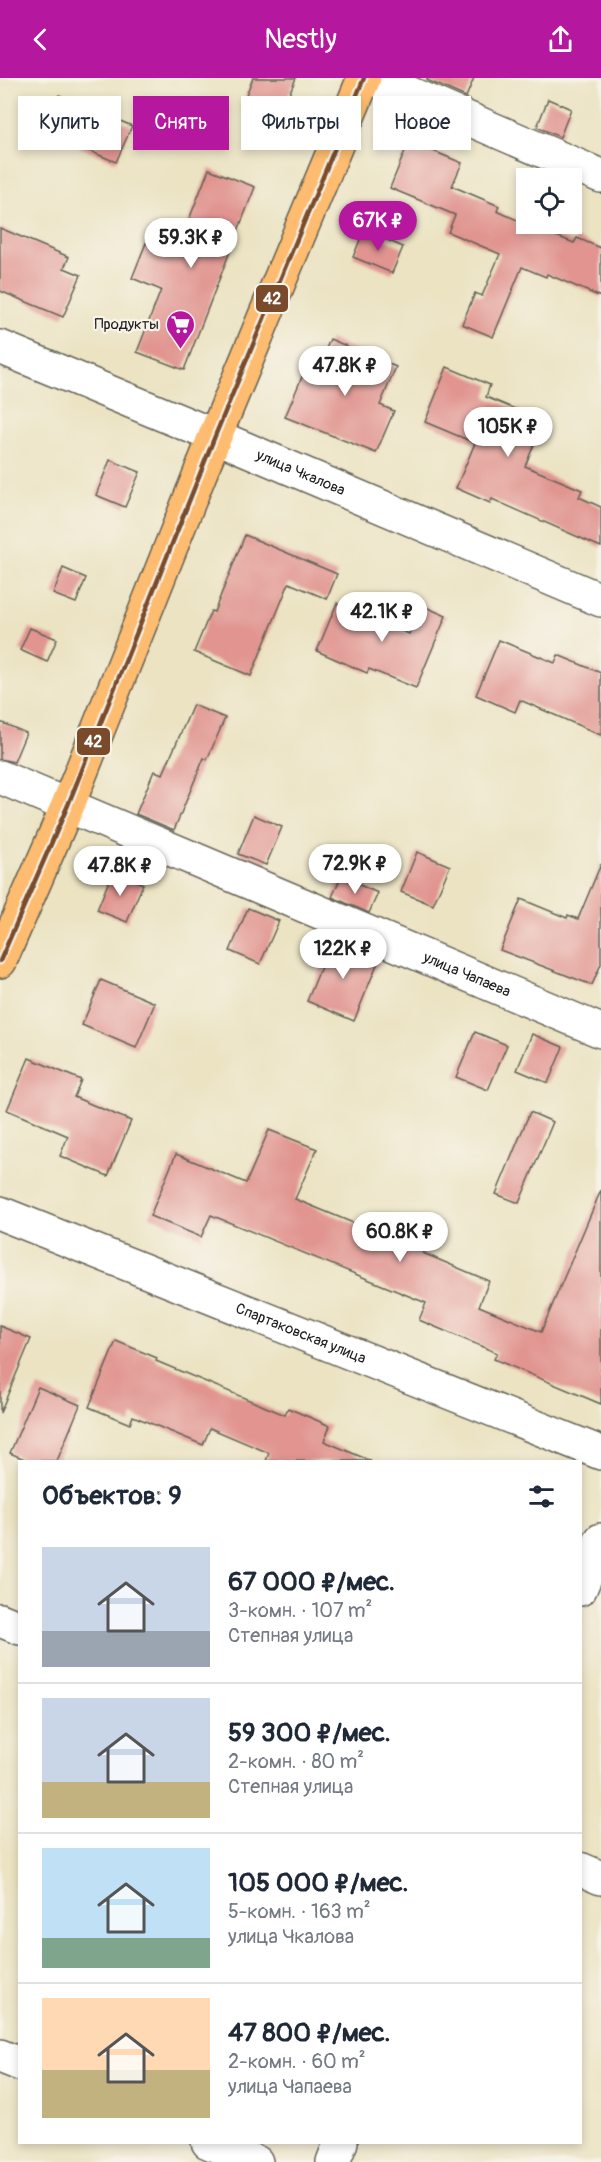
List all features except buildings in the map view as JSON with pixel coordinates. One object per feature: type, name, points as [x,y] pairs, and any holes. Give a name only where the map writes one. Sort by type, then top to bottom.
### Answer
[{"type":"main road","points":[[0,961],[68,805],[215,436],[364,78]]},
{"type":"street","points":[[374,78],[601,176]]},
{"type":"street","name":"улица Чкалова","points":[[0,347],[601,600]]},
{"type":"street","name":"улица Чапаева","points":[[0,777],[601,1031]]},
{"type":"street","name":"Спартаковская улица","points":[[0,1213],[601,1454]]},
{"type":"street","points":[[582,1584],[601,1540]]},
{"type":"street","points":[[0,1620],[18,1627]]},
{"type":"street","points":[[582,1870],[601,1878]]},
{"type":"street","points":[[0,2056],[18,2063]]},
{"type":"street","points":[[213,2144],[256,2162]]},
{"type":"street","points":[[333,2162],[340,2144]]},
{"type":"transit line","name":"42","points":[[0,961],[68,805],[215,436],[364,78]]},
{"type":"place","name":"Продукты","points":[[180,350]]}]
